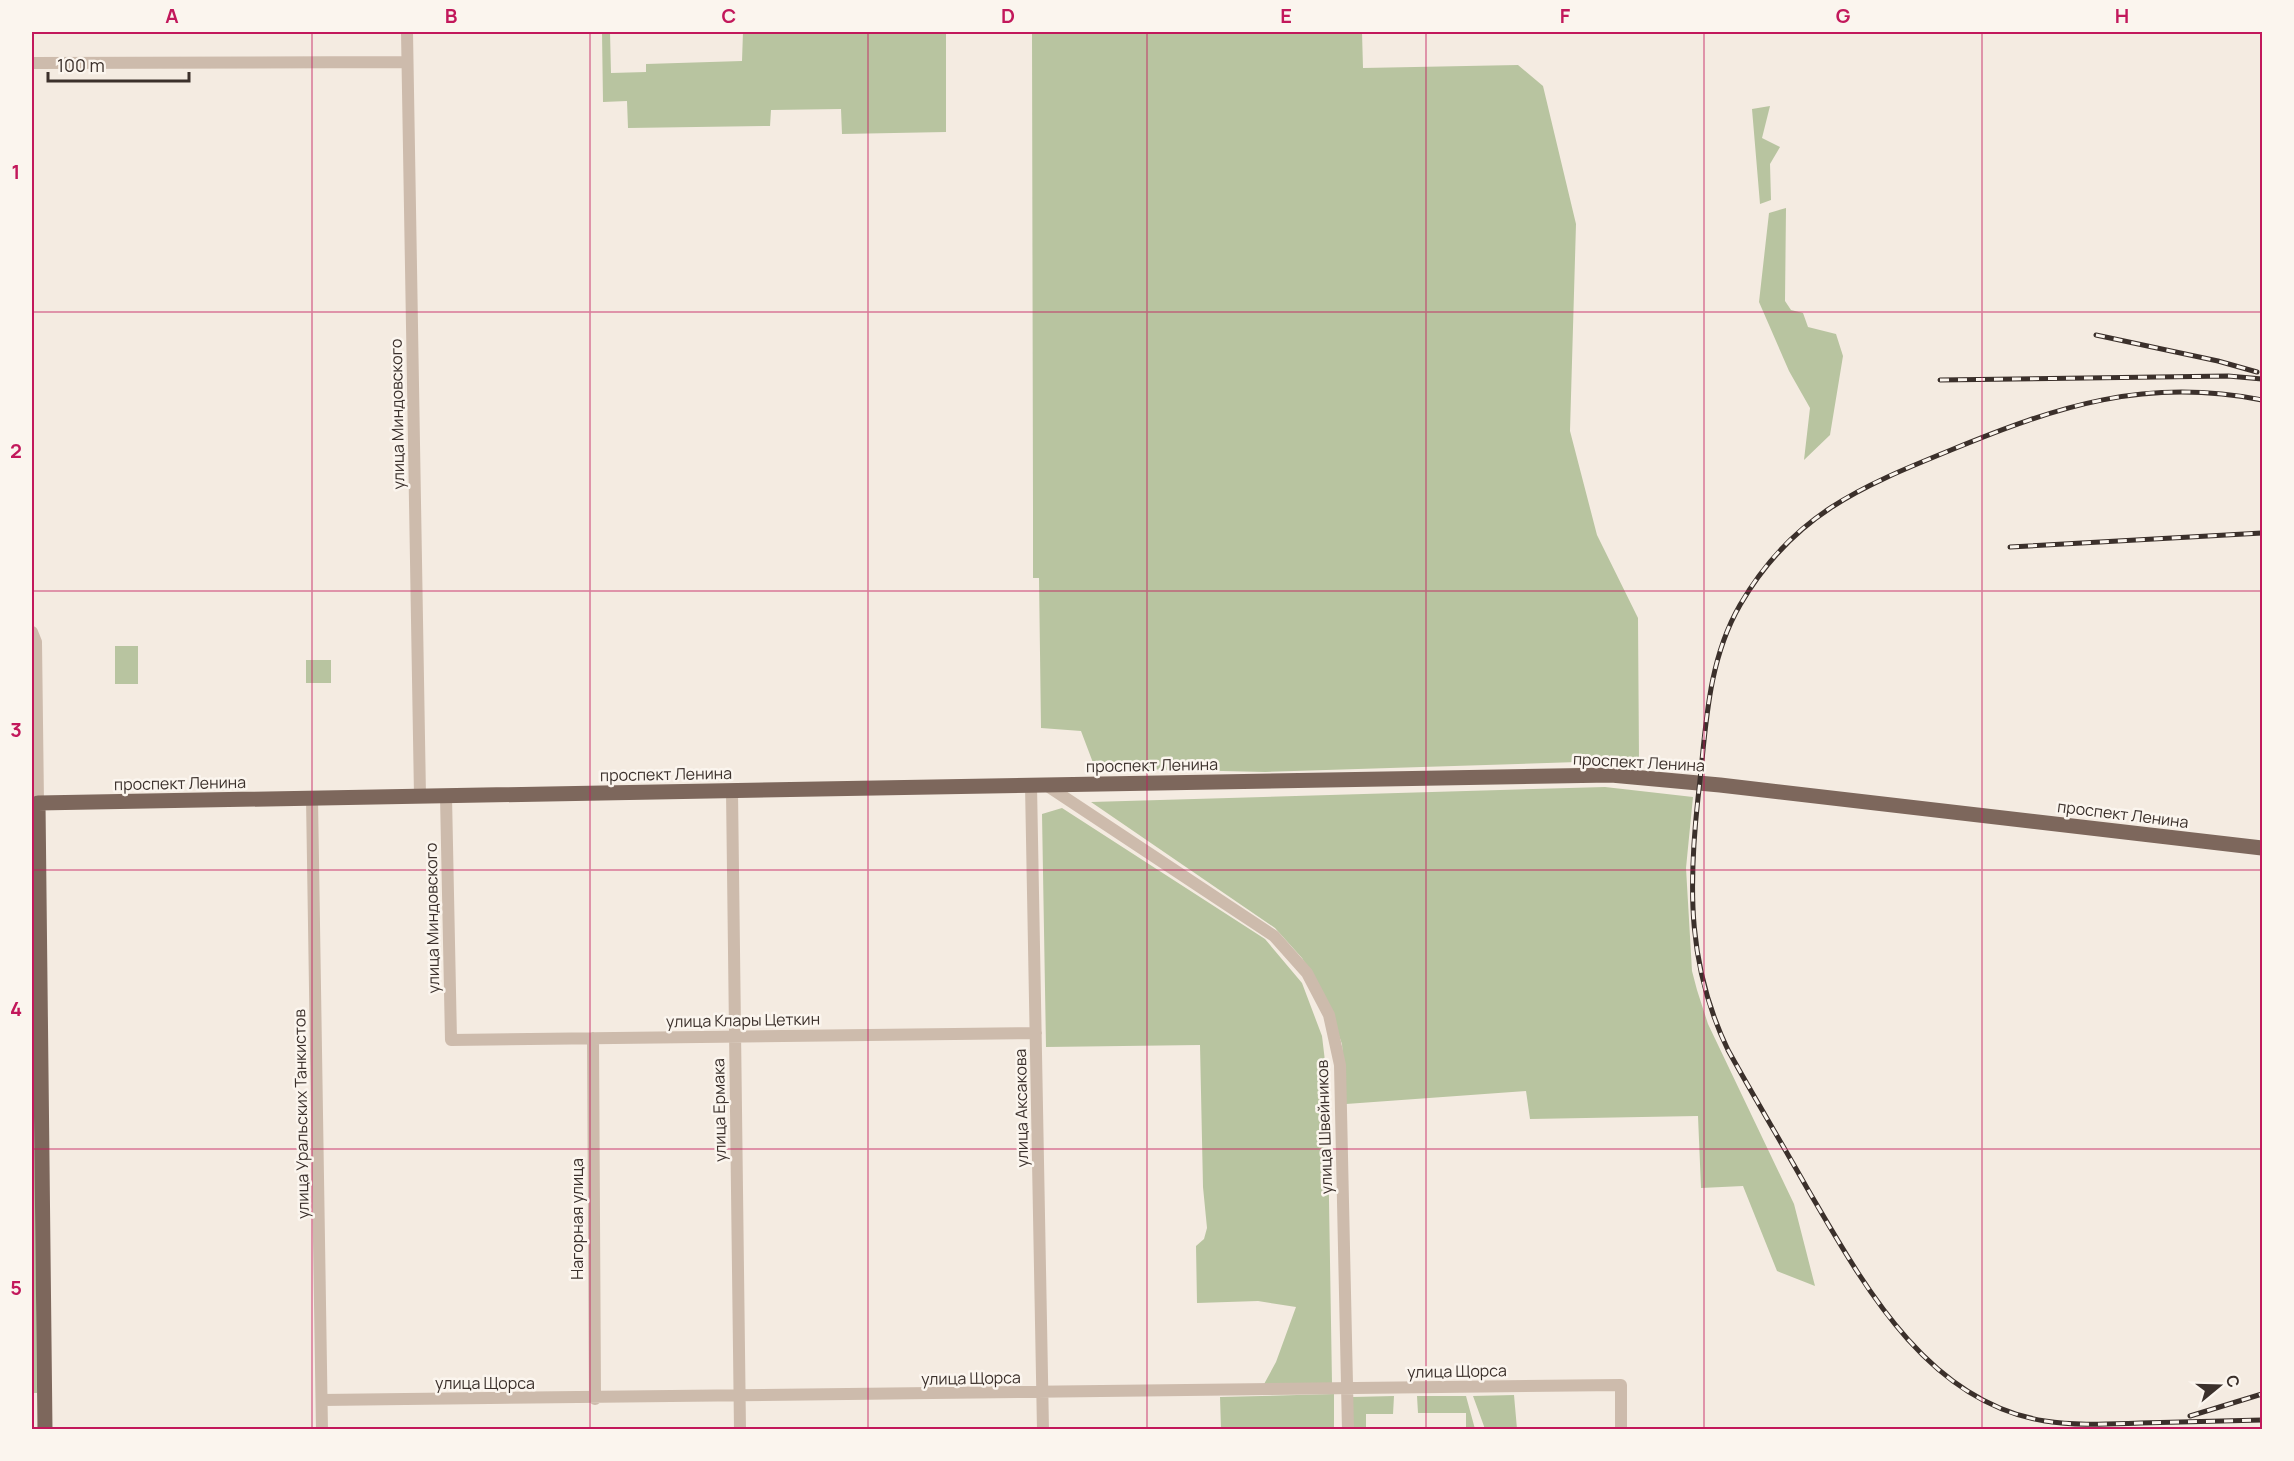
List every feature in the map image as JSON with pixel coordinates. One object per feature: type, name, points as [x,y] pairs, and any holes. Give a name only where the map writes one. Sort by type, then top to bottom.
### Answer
[{"type":"main road","name":"проспект Ленина","points":[[34,803],[1611,775],[1720,785],[2262,848]]},
{"type":"main road","points":[[34,803],[45,1430]]},
{"type":"street","name":"улица Миндовского","points":[[406,32],[420,796]]},
{"type":"street","points":[[32,63],[407,62]]},
{"type":"street","points":[[34,637],[34,803]]},
{"type":"street","name":"улица Аксакова","points":[[1039,785],[1036,1033],[1043,1430]]},
{"type":"street","name":"улица Швейников","points":[[1039,785],[1274,936],[1307,973],[1329,1015],[1340,1065],[1348,1430]]},
{"type":"street","name":"улица Ермака","points":[[732,791],[740,1430]]},
{"type":"street","name":"улица Миндовского","points":[[446,796],[451,1040]]},
{"type":"street","name":"улица Уральских Танкистов","points":[[312,798],[322,1430]]},
{"type":"street","name":"улица Клары Цеткин","points":[[451,1040],[1036,1033]]},
{"type":"street","name":"Нагорная улица","points":[[592,1038],[595,1399]]},
{"type":"street","name":"улица Щорса","points":[[322,1400],[1043,1394],[1621,1385],[1621,1430]]},
{"type":"green space","points":[[602,32],[610,32],[611,73],[646,72],[646,64],[742,61],[743,32],[946,32],[946,132],[842,134],[841,109],[771,110],[770,126],[628,128],[627,101],[603,102]]},
{"type":"green space","points":[[1032,32],[1362,32],[1363,68],[1518,65],[1543,86],[1576,224],[1570,431],[1597,535],[1638,618],[1639,760],[1265,772],[1095,768],[1081,731],[1041,728],[1039,578],[1033,578]]},
{"type":"green space","points":[[1770,106],[1762,138],[1780,147],[1770,164],[1771,200],[1760,204],[1752,109]]},
{"type":"green space","points":[[1786,208],[1785,301],[1791,310],[1803,313],[1808,327],[1836,334],[1843,356],[1830,435],[1804,460],[1810,408],[1789,371],[1759,302],[1769,213]]},
{"type":"green space","points":[[115,646],[138,646],[138,684],[115,684]]},
{"type":"green space","points":[[306,660],[331,660],[331,683],[306,683]]},
{"type":"green space","points":[[1605,787],[1693,797],[1686,868],[1692,971],[1708,1024],[1794,1204],[1815,1286],[1777,1271],[1743,1186],[1701,1188],[1698,1116],[1530,1119],[1526,1091],[1346,1104],[1342,1044],[1324,995],[1302,958],[1275,928],[1091,802]]},
{"type":"green space","points":[[1062,808],[1265,939],[1302,983],[1322,1036],[1327,1078],[1332,1383],[1263,1386],[1276,1362],[1296,1307],[1258,1301],[1197,1303],[1196,1246],[1204,1239],[1207,1228],[1203,1187],[1200,1045],[1046,1047],[1042,814]]},
{"type":"green space","points":[[32,1066],[34,1070],[37,1393],[32,1393]]},
{"type":"green space","points":[[1334,1394],[1334,1429],[1221,1429],[1220,1397]]},
{"type":"green space","points":[[1514,1395],[1517,1429],[1485,1429],[1473,1396]]},
{"type":"green space","points":[[1394,1396],[1393,1414],[1366,1414],[1366,1429],[1353,1429],[1353,1397]]},
{"type":"green space","points":[[1417,1396],[1466,1396],[1475,1429],[1466,1429],[1466,1413],[1418,1413]]},
{"type":"railway","points":[[2096,335],[2218,361],[2257,372]]},
{"type":"railway","points":[[1940,380],[2228,376],[2262,379]]},
{"type":"railway","points":[[2262,400],[2219,394],[2179,392],[2140,394],[2066,409],[1990,434],[1887,477],[1831,508],[1806,526],[1782,548],[1760,574],[1740,605],[1720,651],[1709,699],[1693,864],[1694,927],[1698,958],[1715,1019],[1728,1050],[1807,1188],[1875,1298],[1902,1333],[1932,1364],[1965,1390],[2003,1409],[2045,1421],[2092,1424],[2262,1420]]},
{"type":"railway","points":[[2010,547],[2262,533]]},
{"type":"railway","points":[[2190,1416],[2262,1394]]}]
